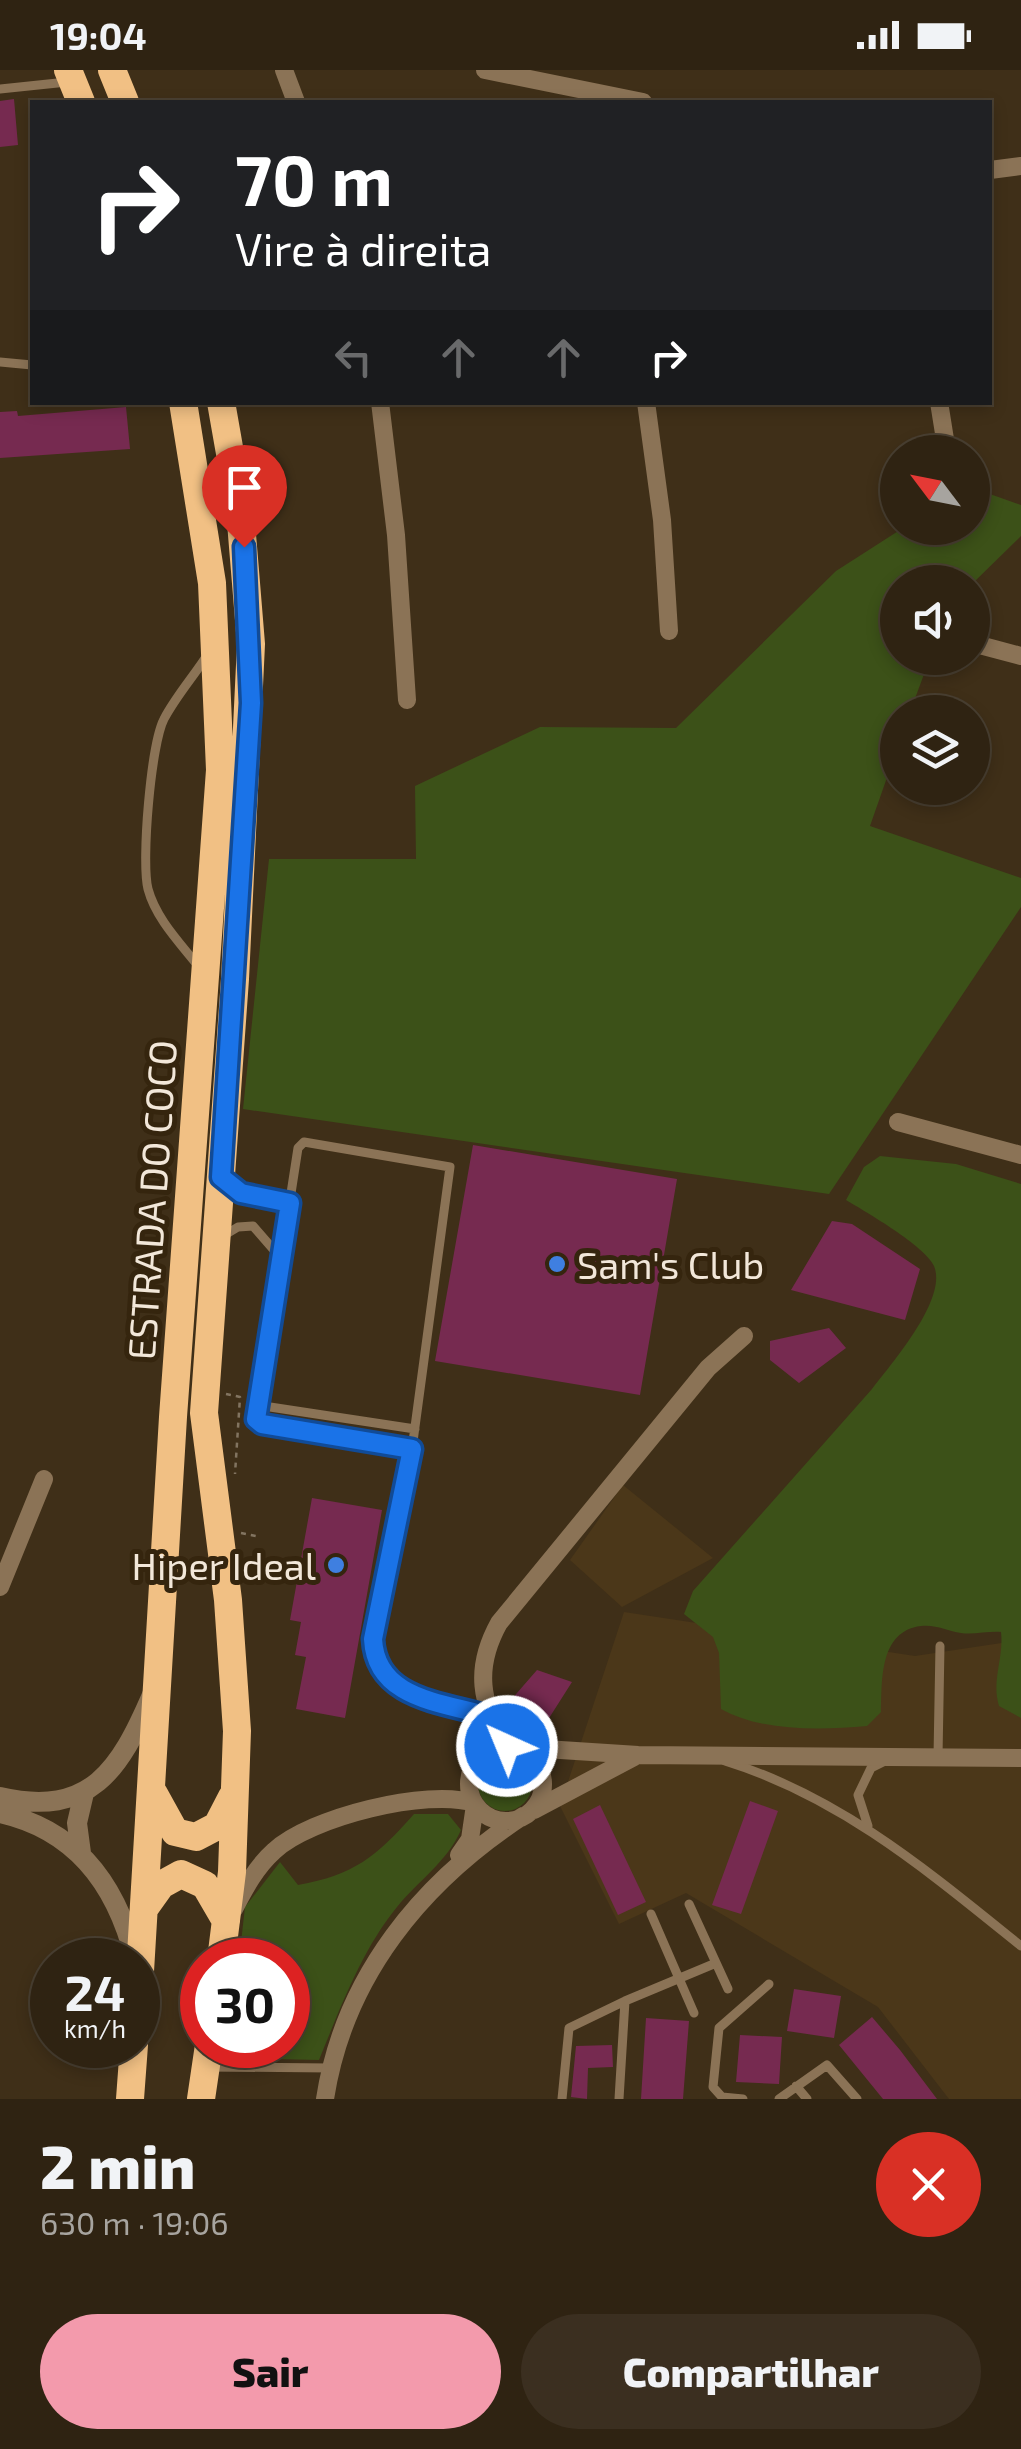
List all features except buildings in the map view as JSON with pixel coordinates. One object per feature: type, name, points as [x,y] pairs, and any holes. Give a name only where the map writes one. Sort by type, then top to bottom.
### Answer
[{"type":"highway","points":[[112,70],[124,100]]},
{"type":"highway","name":"ESTRADA DO COCO","points":[[142,1938],[220,770],[204,517],[184,405]]},
{"type":"highway","name":"ESTRADA DO COCO","points":[[222,405],[240,510],[251,664],[205,1446],[228,1600],[238,1784],[225,1938]]},
{"type":"highway","points":[[153,1793],[176,1832],[196,1837],[217,1826],[238,1784]]},
{"type":"highway","points":[[146,1906],[170,1878],[190,1876],[211,1892],[227,1923]]},
{"type":"highway","points":[[130,2099],[132,2068]]},
{"type":"highway","points":[[201,2099],[205,2068]]},
{"type":"street","points":[[284,70],[295,100]]},
{"type":"street","points":[[485,70],[571,95],[622,100]]},
{"type":"street","points":[[992,170],[1021,166]]},
{"type":"street","points":[[380,405],[396,535],[407,700]]},
{"type":"street","points":[[646,405],[662,520],[668,632]]},
{"type":"street","points":[[939,405],[944,435]]},
{"type":"street","points":[[990,648],[1021,656]]},
{"type":"street","points":[[898,1122],[1021,1155]]},
{"type":"street","points":[[227,1923],[262,1863],[304,1830],[423,1800],[451,1797],[475,1804],[502,1821],[526,1815],[542,1793],[540,1770],[526,1752],[511,1747],[489,1717],[481,1680],[490,1639],[708,1368],[744,1336]]},
{"type":"street","points":[[0,1587],[44,1480]]},
{"type":"street","points":[[0,1797],[44,1802],[84,1793],[126,1754],[158,1680]]},
{"type":"street","points":[[326,2099],[338,2040],[368,1975],[404,1921],[451,1868],[470,1838],[475,1804],[469,1783],[489,1717]]},
{"type":"street","points":[[476,1762],[493,1749],[511,1747],[638,1755],[1021,1758]]},
{"type":"street","points":[[451,1868],[526,1815],[638,1755]]},
{"type":"street","points":[[81,1853],[77,1824],[84,1793]]},
{"type":"street","points":[[0,1813],[42,1827],[81,1853],[117,1901],[127,1938]]},
{"type":"lane","points":[[0,89],[74,84]]},
{"type":"lane","points":[[0,362],[30,365]]},
{"type":"lane","points":[[205,975],[156,907],[148,887],[147,858],[155,744],[163,721],[215,644]]},
{"type":"lane","points":[[412,1449],[262,1424],[256,1419],[298,1148],[304,1142],[450,1167],[414,1411],[412,1449],[373,1639],[378,1667],[386,1679],[409,1693],[489,1717]]},
{"type":"lane","points":[[221,1177],[241,1193],[290,1203]]},
{"type":"lane","points":[[217,1240],[238,1227],[254,1226],[281,1258]]},
{"type":"lane","points":[[258,1406],[415,1429]]},
{"type":"lane","points":[[295,1430],[298,1412]]},
{"type":"lane","points":[[331,1436],[334,1418]]},
{"type":"lane","points":[[368,1442],[371,1423]]},
{"type":"lane","points":[[938,1756],[940,1646]]},
{"type":"lane","points":[[703,1754],[751,1769],[870,1828],[1021,1946]]},
{"type":"lane","points":[[870,1828],[858,1806],[863,1778],[881,1762],[902,1756]]},
{"type":"lane","points":[[690,1904],[728,1989]]},
{"type":"lane","points":[[651,1914],[694,2013]]},
{"type":"lane","points":[[562,2099],[569,2028],[716,1963]]},
{"type":"lane","points":[[742,2099],[722,2097],[713,2087],[719,2028],[769,1984]]},
{"type":"lane","points":[[619,2099],[625,2001]]},
{"type":"lane","points":[[779,2099],[827,2065],[858,2099]]},
{"type":"lane","points":[[310,2066],[331,2068]]},
{"type":"lane","points":[[796,2086],[807,2099]]},
{"type":"path","points":[[240,1533],[260,1537]]},
{"type":"shaded area","points":[[623,1485],[713,1558],[622,1607],[570,1560]]},
{"type":"shaded area","points":[[624,1612],[915,1656],[1021,1640],[1021,2099],[949,2099],[878,2007],[686,1893],[619,1924],[560,1806]]},
{"type":"green space","points":[[990,494],[1021,505],[1021,536],[990,566],[880,565],[880,675],[924,675],[916,695],[880,695],[880,797],[870,826],[1021,878],[1021,907],[829,1194],[243,1109],[269,859],[416,859],[415,786],[540,727],[676,728],[836,571],[880,543],[990,545]]},
{"type":"green space","points":[[880,1156],[956,1164],[1021,1184],[1021,1718],[999,1706],[996,1687],[1001,1632],[966,1633],[921,1626],[907,1630],[890,1647],[883,1672],[881,1712],[867,1726],[773,1726],[721,1709],[719,1653],[713,1637],[684,1614],[693,1591],[872,1389],[926,1313],[936,1280],[934,1266],[894,1230],[846,1200],[864,1167]]},
{"type":"green space","points":[[505,1757],[524,1765],[532,1784],[524,1803],[505,1811],[486,1803],[478,1784],[486,1765]]},
{"type":"green space","points":[[414,1814],[448,1814],[461,1830],[440,1862],[384,1924],[352,1981],[319,2060],[310,2060],[310,1938],[241,1938],[245,1907],[280,1862],[298,1885],[349,1869],[388,1842]]},
{"type":"place","name":"Sam's Club","points":[[557,1264]]},
{"type":"place","name":"Hiper Ideal","points":[[336,1565]]},
{"type":"route","points":[[244,547],[251,703],[221,1177],[241,1193],[290,1203],[256,1419],[262,1424],[412,1449],[373,1639],[378,1667],[386,1679],[409,1693],[488,1716],[507,1746]]}]
